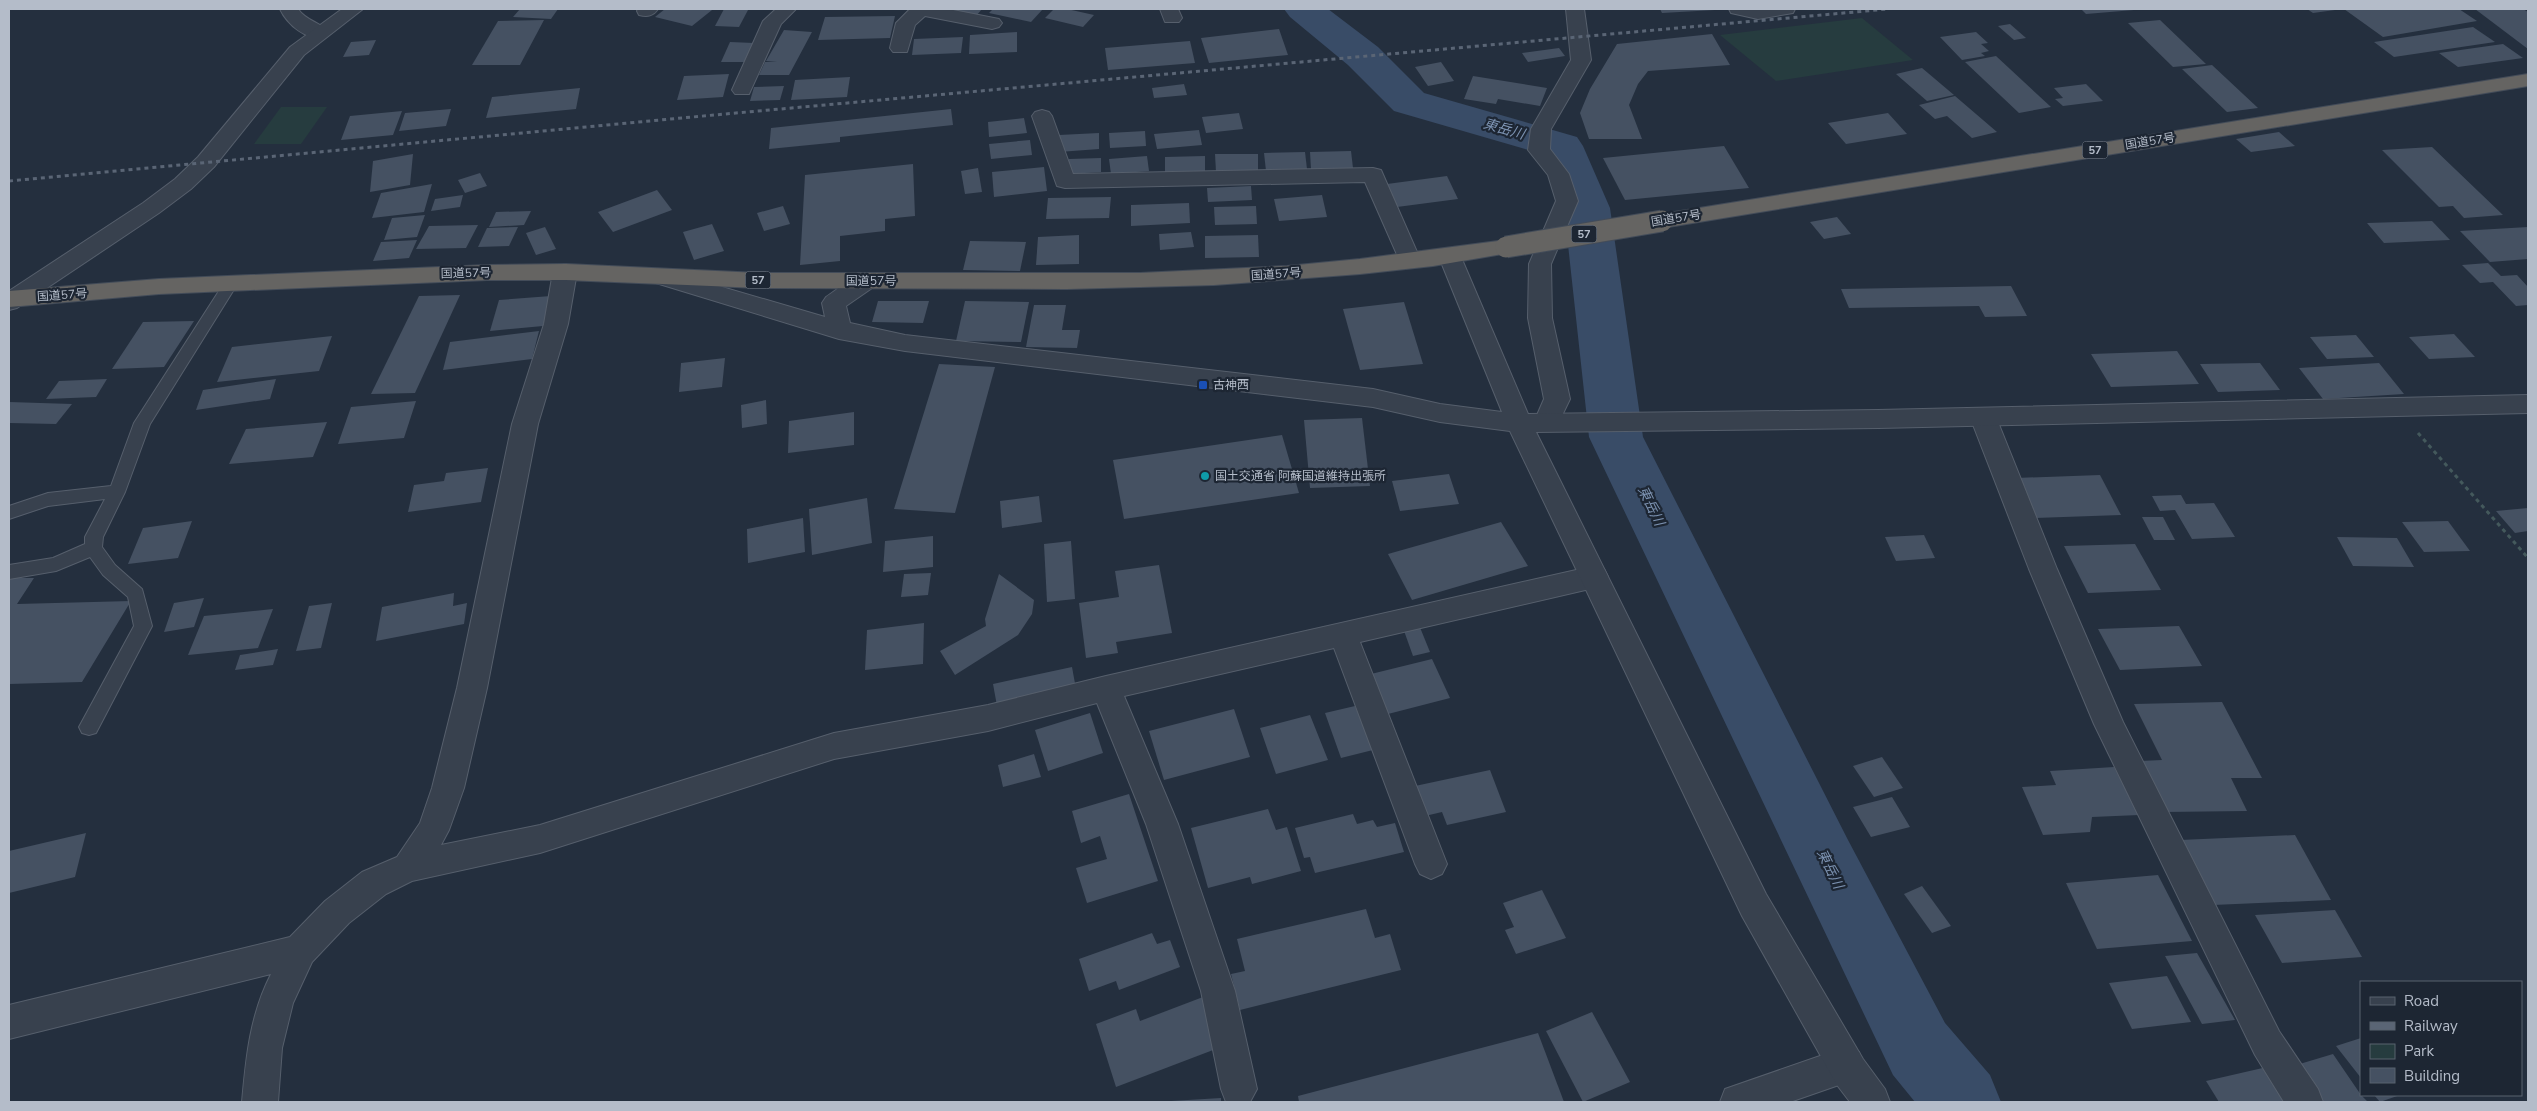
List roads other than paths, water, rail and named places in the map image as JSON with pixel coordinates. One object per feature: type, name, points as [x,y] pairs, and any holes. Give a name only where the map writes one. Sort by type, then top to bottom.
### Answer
[{"type":"highway","name":"国道57号","points":[[11,300],[231,283],[388,274],[565,272],[664,278],[1078,283],[1251,276],[1410,262],[1450,256],[2528,80]]},
{"type":"street","points":[[289,9],[295,19],[319,33]]},
{"type":"street","points":[[11,300],[151,208],[183,184],[206,162],[297,51],[354,9]]},
{"type":"street","points":[[742,90],[774,21],[787,9]]},
{"type":"street","points":[[900,48],[906,23],[920,9],[992,22]]},
{"type":"street","points":[[1544,422],[1557,399],[1551,363],[1540,318],[1540,264],[1567,201],[1558,174],[1540,140],[1568,79],[1581,60],[1575,9]]},
{"type":"street","points":[[1738,9],[1758,13],[1786,9]]},
{"type":"street","points":[[1042,116],[1065,182],[1373,175],[1410,262]]},
{"type":"street","points":[[1450,256],[1544,422],[1594,577],[1754,905],[1846,1065],[1872,1102]]},
{"type":"street","points":[[408,867],[434,830],[448,788],[472,688],[525,424],[556,324],[565,272]]},
{"type":"street","points":[[664,278],[762,310],[839,331],[915,344],[1374,398],[1440,413],[1544,422],[1983,417],[2528,404]]},
{"type":"street","points":[[839,331],[834,303],[867,281]]},
{"type":"street","points":[[1983,417],[2043,569],[2109,724],[2267,1043],[2305,1102]]},
{"type":"street","points":[[260,1102],[264,1048],[273,1009],[300,951],[337,912],[374,883],[408,867],[540,839],[834,746],[988,718],[1106,688],[1594,577]]},
{"type":"street","points":[[1343,634],[1431,864]]},
{"type":"street","points":[[1106,688],[1162,824],[1218,990],[1239,1089]]},
{"type":"street","points":[[9,1022],[300,951]]},
{"type":"street","points":[[1738,1102],[1846,1065]]},
{"type":"lane","points":[[90,727],[143,626],[136,594],[109,570],[93,548],[94,537],[117,492],[142,424],[231,283]]},
{"type":"lane","points":[[9,513],[22,506],[49,498],[117,492]]},
{"type":"lane","points":[[9,572],[56,564],[93,548]]},
{"type":"waterway","name":"東岳川","points":[[1304,9],[1363,56],[1409,102],[1561,146],[1587,208],[1616,437],[1824,862],[1919,1049],[1963,1102]]},
{"type":"railway","points":[[9,181],[1888,9]]},
{"type":"place","name":"古神西","points":[[1203,385]]},
{"type":"place","name":"国土交通省 阿蘇国道維持出張所","points":[[1205,476]]}]
